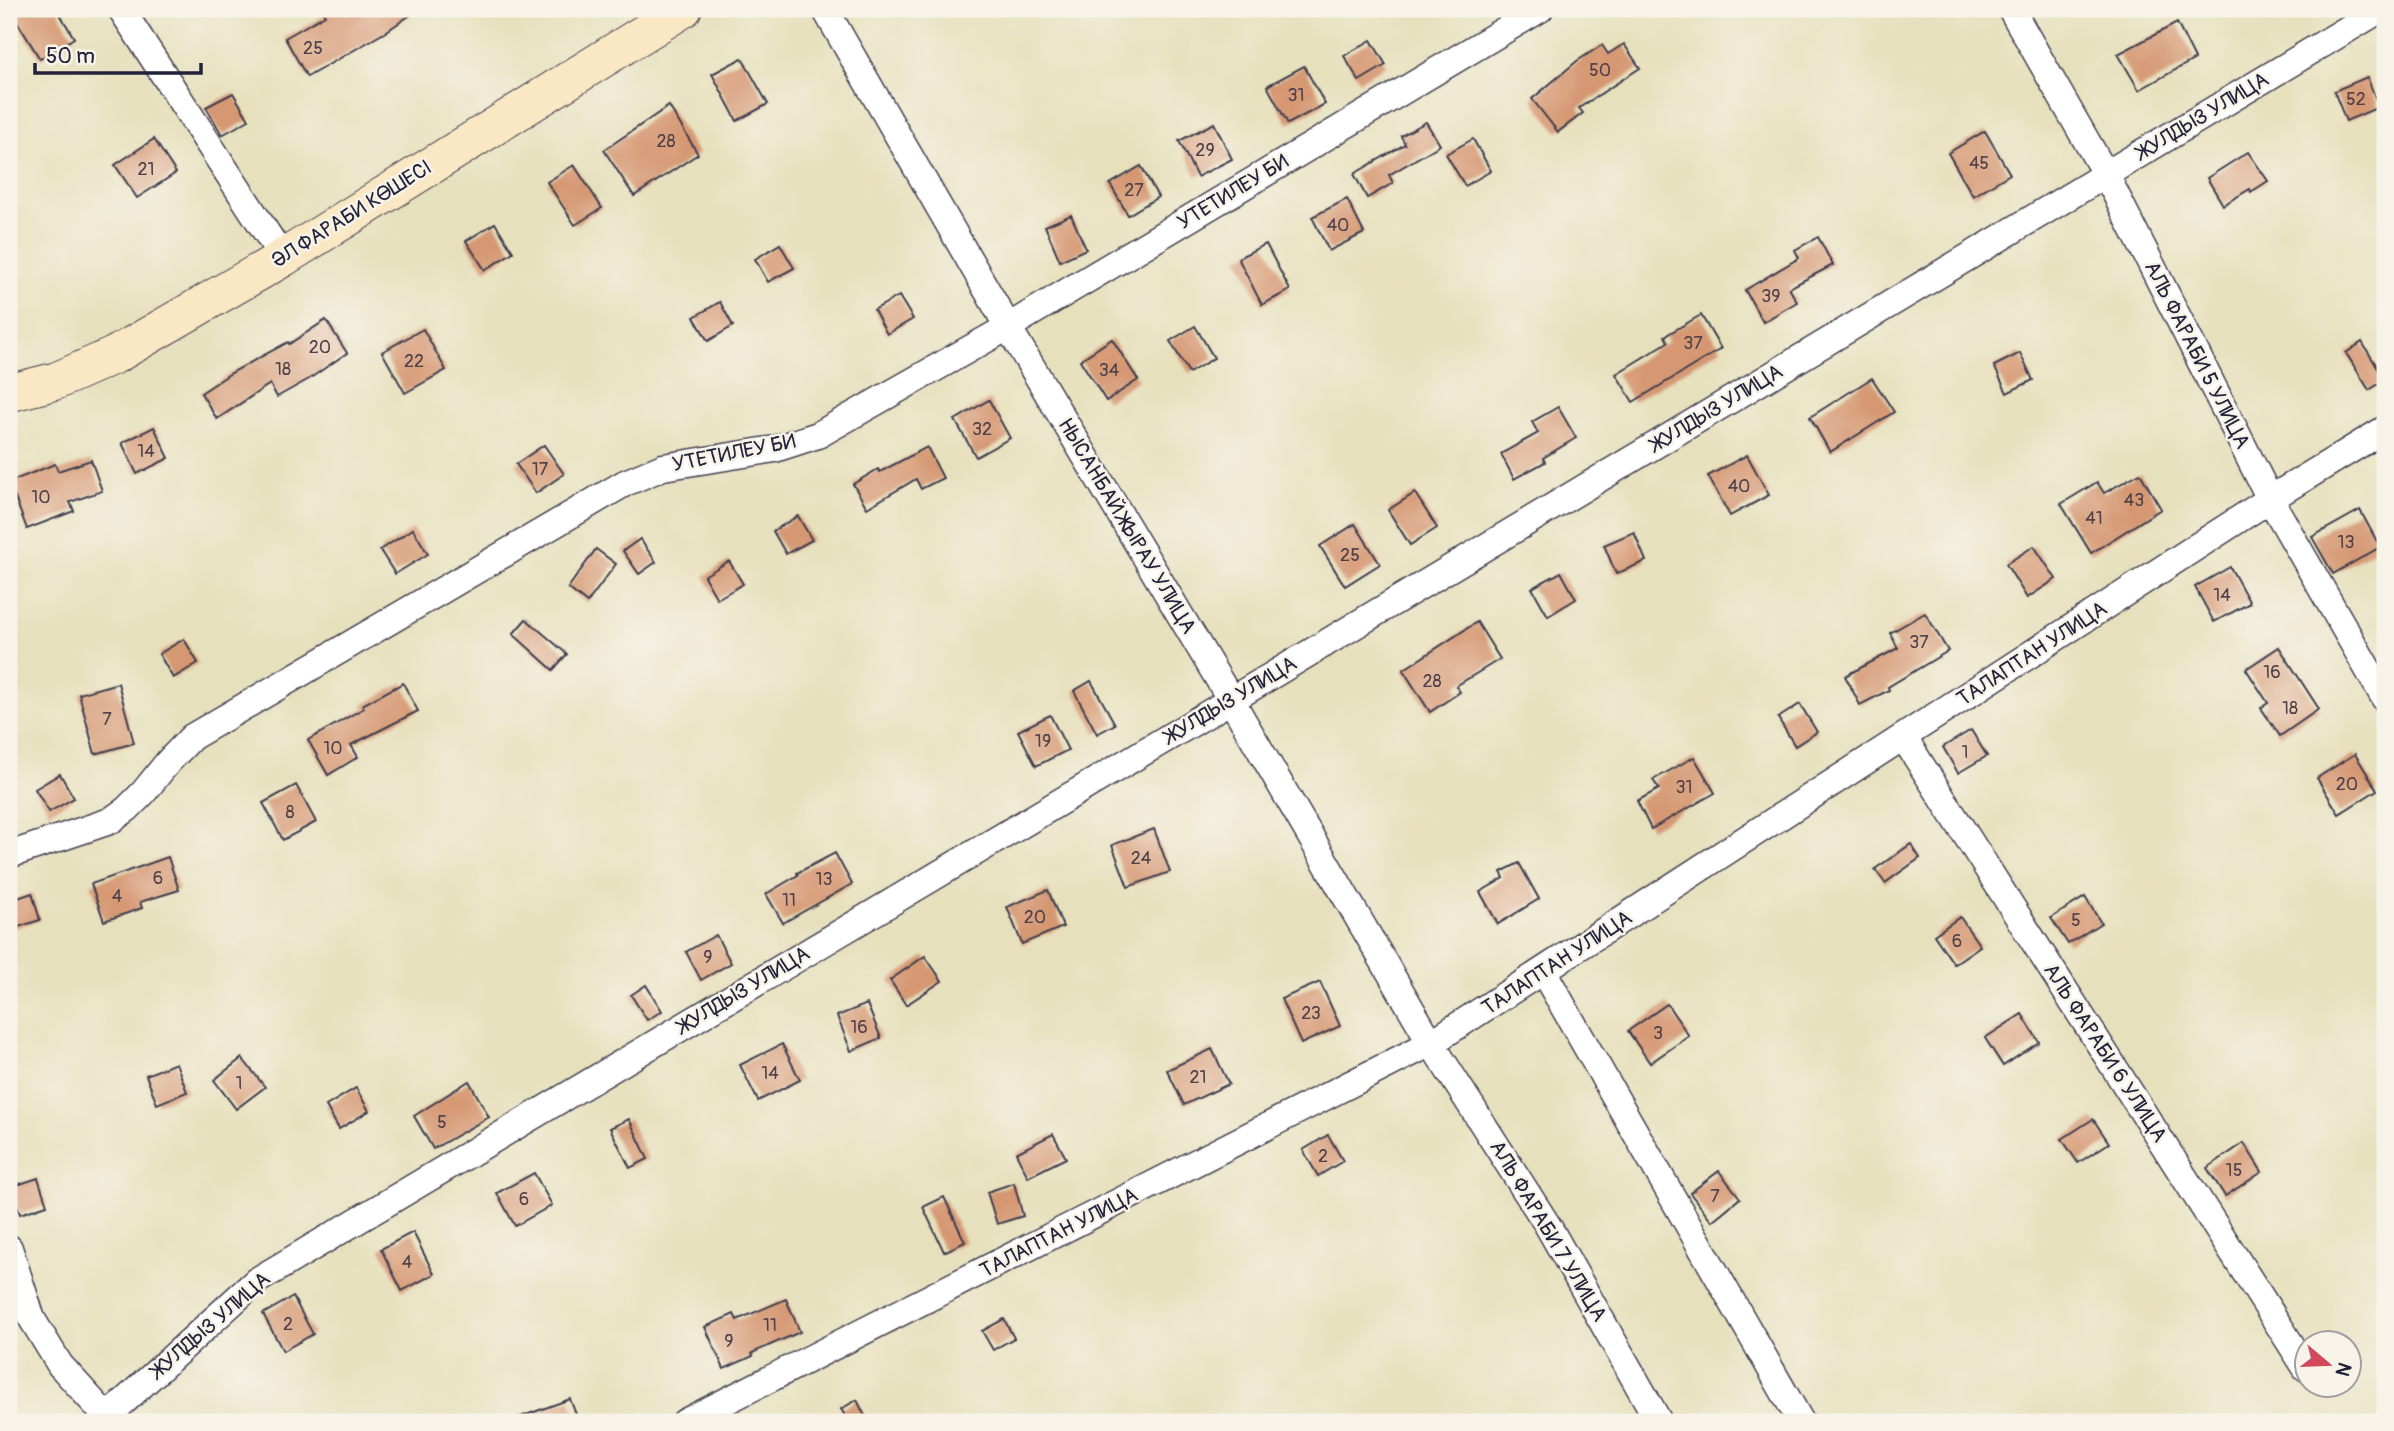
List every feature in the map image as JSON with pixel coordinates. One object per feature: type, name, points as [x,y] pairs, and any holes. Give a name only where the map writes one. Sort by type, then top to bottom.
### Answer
[{"type":"street","points":[[121,9],[283,258]]},
{"type":"street","name":"ӘЛ ФАРАБИ КӨШЕСІ","points":[[9,393],[56,381],[115,355],[283,258],[683,9]]},
{"type":"street","name":"НЫСАНБАЙ ЖЫРАУ УЛИЦА","points":[[825,9],[1008,327],[1231,700],[1431,1043]]},
{"type":"street","name":"УТЕТИЛЕУ БИ","points":[[9,855],[110,821],[143,793],[167,762],[192,737],[625,483],[663,467],[775,449],[818,435],[1008,327],[1540,9]]},
{"type":"street","name":"АЛЬ ФАРАБИ 5 УЛИЦА","points":[[2011,9],[2106,175],[2270,499],[2385,699]]},
{"type":"street","name":"ЖУЛДЫЗ УЛИЦА","points":[[109,1420],[256,1281],[1231,700],[2381,9]]},
{"type":"street","name":"ТАЛАПТАН УЛИЦА","points":[[685,1422],[1431,1043],[2270,499],[2385,429]]},
{"type":"street","name":"АЛЬ ФАРАБИ 6 УЛИЦА","points":[[1904,738],[2292,1346]]},
{"type":"street","points":[[1544,971],[1801,1422]]},
{"type":"street","name":"АЛЬ ФАРАБИ 7 УЛИЦА","points":[[1431,1043],[1548,1226],[1659,1422]]},
{"type":"street","points":[[9,1248],[32,1319],[61,1364],[109,1420]]},
{"type":"building","points":[[22,9],[57,9],[74,38],[40,59],[13,15]]},
{"type":"building","points":[[321,9],[419,9],[384,33],[307,77],[285,38],[325,15]]},
{"type":"building","points":[[2177,23],[2195,59],[2139,90],[2118,54]]},
{"type":"building","points":[[1371,40],[1386,65],[1359,81],[1344,56]]},
{"type":"building","points":[[1624,44],[1640,68],[1579,108],[1583,113],[1558,132],[1532,99],[1577,61],[1602,45],[1608,54]]},
{"type":"building","points":[[742,58],[768,104],[737,121],[712,74]]},
{"type":"building","points":[[1304,66],[1325,104],[1288,124],[1267,86]]},
{"type":"building","points":[[2367,77],[2379,107],[2346,121],[2334,91]]},
{"type":"building","points":[[233,93],[249,120],[222,135],[206,107]]},
{"type":"building","points":[[669,106],[698,154],[634,196],[604,150]]},
{"type":"building","points":[[1426,122],[1440,145],[1389,175],[1393,183],[1367,198],[1354,174],[1405,144],[1401,136]]},
{"type":"building","points":[[1214,123],[1232,159],[1197,177],[1179,141]]},
{"type":"building","points":[[1985,131],[2010,174],[1973,196],[1948,153]]},
{"type":"building","points":[[154,139],[176,173],[137,198],[115,165]]},
{"type":"building","points":[[1473,139],[1491,171],[1465,186],[1446,154]]},
{"type":"building","points":[[2248,152],[2268,181],[2223,205],[2207,178]]},
{"type":"building","points":[[574,165],[602,208],[575,225],[547,182]]},
{"type":"building","points":[[1141,166],[1158,197],[1128,215],[1110,184]]},
{"type":"building","points":[[1347,199],[1364,233],[1329,251],[1312,217]]},
{"type":"building","points":[[1071,215],[1086,249],[1060,261],[1045,226]]},
{"type":"building","points":[[495,223],[513,252],[485,270],[466,241]]},
{"type":"building","points":[[1818,237],[1833,265],[1789,288],[1797,302],[1763,322],[1745,290],[1799,258],[1795,250]]},
{"type":"building","points":[[780,244],[794,268],[768,282],[755,259]]},
{"type":"building","points":[[1266,244],[1290,290],[1262,305],[1238,258]]},
{"type":"building","points":[[899,296],[913,319],[887,334],[874,310]]},
{"type":"building","points":[[720,302],[733,326],[708,341],[694,317]]},
{"type":"building","points":[[1701,315],[1721,349],[1633,402],[1616,374],[1668,342],[1665,336]]},
{"type":"building","points":[[326,320],[347,353],[277,397],[270,384],[217,419],[201,393],[231,373],[288,342],[289,344]]},
{"type":"building","points":[[1195,326],[1214,358],[1189,373],[1170,341]]},
{"type":"building","points":[[423,329],[446,370],[405,393],[382,352]]},
{"type":"building","points":[[1112,339],[1138,380],[1106,401],[1080,360]]},
{"type":"building","points":[[2362,342],[2385,380],[2369,390],[2346,353]]},
{"type":"building","points":[[2020,353],[2033,380],[2007,393],[1994,366]]},
{"type":"building","points":[[1872,378],[1894,412],[1830,452],[1810,417]]},
{"type":"building","points":[[989,400],[1010,438],[976,457],[955,420]]},
{"type":"building","points":[[1558,407],[1576,438],[1543,458],[1545,462],[1514,479],[1501,454],[1538,433],[1532,422]]},
{"type":"building","points":[[154,427],[169,458],[137,474],[122,443]]},
{"type":"building","points":[[544,445],[564,474],[536,493],[516,464]]},
{"type":"building","points":[[927,447],[943,478],[921,489],[916,479],[867,508],[853,484],[878,469],[880,472]]},
{"type":"building","points":[[1747,455],[1769,495],[1730,516],[1708,476]]},
{"type":"building","points":[[91,460],[102,491],[70,502],[74,511],[27,529],[9,482],[55,464],[58,471]]},
{"type":"building","points":[[2140,473],[2161,509],[2091,553],[2061,504],[2097,482],[2104,493]]},
{"type":"building","points":[[1415,493],[1437,528],[1410,545],[1388,510]]},
{"type":"building","points":[[2360,510],[2380,547],[2333,574],[2312,537]]},
{"type":"building","points":[[798,516],[812,540],[786,554],[773,531]]},
{"type":"building","points":[[1355,524],[1380,564],[1345,586],[1320,546]]},
{"type":"building","points":[[413,529],[428,554],[395,574],[380,550]]},
{"type":"building","points":[[1634,532],[1646,561],[1616,574],[1604,545]]},
{"type":"building","points":[[640,539],[656,562],[639,574],[623,551]]},
{"type":"building","points":[[2034,546],[2056,579],[2027,598],[2006,564]]},
{"type":"building","points":[[596,549],[616,564],[587,603],[568,588]]},
{"type":"building","points":[[729,561],[743,584],[717,599],[704,576]]},
{"type":"building","points":[[2230,567],[2250,603],[2214,622],[2195,587]]},
{"type":"building","points":[[1561,572],[1576,599],[1548,616],[1532,588]]},
{"type":"building","points":[[1925,613],[1948,651],[1888,687],[1889,690],[1860,705],[1845,676],[1898,648],[1890,633]]},
{"type":"building","points":[[526,619],[567,654],[553,670],[513,634]]},
{"type":"building","points":[[1477,622],[1500,659],[1456,686],[1460,692],[1430,712],[1403,670]]},
{"type":"building","points":[[184,639],[198,663],[173,678],[159,654]]},
{"type":"building","points":[[2279,647],[2319,709],[2280,736],[2261,708],[2268,703],[2246,669]]},
{"type":"building","points":[[1091,681],[1115,724],[1097,734],[1074,691]]},
{"type":"building","points":[[118,683],[134,743],[95,754],[79,694]]},
{"type":"building","points":[[403,683],[418,711],[351,745],[358,757],[328,775],[308,740],[364,708],[362,705]]},
{"type":"building","points":[[1800,704],[1817,732],[1795,746],[1778,718]]},
{"type":"building","points":[[1050,715],[1068,750],[1036,766],[1018,731]]},
{"type":"building","points":[[1971,730],[1987,756],[1958,773],[1943,747]]},
{"type":"building","points":[[2355,754],[2377,790],[2339,814],[2317,778]]},
{"type":"building","points":[[1694,757],[1715,793],[1651,829],[1637,801],[1659,789],[1653,780]]},
{"type":"building","points":[[60,774],[74,798],[49,812],[35,789]]},
{"type":"building","points":[[296,785],[316,822],[283,840],[263,803]]},
{"type":"building","points":[[1154,829],[1170,872],[1128,887],[1112,845]]},
{"type":"building","points":[[1911,844],[1920,858],[1885,883],[1875,869]]},
{"type":"building","points":[[835,853],[852,884],[783,923],[766,894],[798,875],[797,873]]},
{"type":"building","points":[[168,857],[179,890],[140,902],[142,908],[104,921],[91,884]]},
{"type":"building","points":[[1519,863],[1539,899],[1498,924],[1480,892],[1504,878],[1501,872]]},
{"type":"building","points":[[1048,890],[1063,927],[1022,944],[1007,907]]},
{"type":"building","points":[[32,893],[40,920],[9,930],[9,901]]},
{"type":"building","points":[[2085,897],[2101,923],[2068,944],[2051,918]]},
{"type":"building","points":[[1960,917],[1980,946],[1954,964],[1934,935]]},
{"type":"building","points":[[716,935],[731,963],[701,980],[686,952]]},
{"type":"building","points":[[925,956],[942,981],[906,1005],[890,980]]},
{"type":"building","points":[[1320,982],[1340,1026],[1301,1044],[1281,999]]},
{"type":"building","points":[[646,985],[662,1011],[647,1020],[631,995]]},
{"type":"building","points":[[867,1004],[881,1038],[851,1051],[837,1016]]},
{"type":"building","points":[[1667,1004],[1689,1036],[1650,1063],[1628,1031]]},
{"type":"building","points":[[2022,1014],[2039,1042],[2003,1066],[1985,1038]]},
{"type":"building","points":[[782,1044],[800,1080],[758,1101],[740,1065]]},
{"type":"building","points":[[1212,1049],[1229,1084],[1184,1105],[1167,1070]]},
{"type":"building","points":[[242,1058],[265,1087],[236,1109],[214,1080]]},
{"type":"building","points":[[176,1063],[187,1092],[157,1104],[146,1075]]},
{"type":"building","points":[[469,1081],[489,1117],[433,1149],[414,1116]]},
{"type":"building","points":[[356,1088],[369,1111],[339,1129],[326,1106]]},
{"type":"building","points":[[629,1119],[648,1159],[630,1168],[610,1128]]},
{"type":"building","points":[[2093,1119],[2109,1143],[2078,1163],[2062,1139]]},
{"type":"building","points":[[1053,1134],[1066,1158],[1028,1177],[1016,1153]]},
{"type":"building","points":[[1328,1135],[1343,1161],[1318,1176],[1303,1150]]},
{"type":"building","points":[[2244,1143],[2262,1172],[2225,1196],[2207,1168]]},
{"type":"building","points":[[1719,1171],[1740,1198],[1712,1221],[1690,1193]]},
{"type":"building","points":[[534,1173],[552,1205],[515,1226],[497,1193]]},
{"type":"building","points":[[38,1178],[47,1205],[20,1214],[11,1187]]},
{"type":"building","points":[[1014,1183],[1023,1216],[997,1224],[987,1192]]},
{"type":"building","points":[[944,1197],[965,1242],[944,1252],[923,1207]]},
{"type":"building","points":[[413,1232],[434,1274],[402,1291],[381,1249]]},
{"type":"building","points":[[293,1297],[313,1334],[283,1351],[263,1314]]},
{"type":"building","points":[[786,1299],[800,1332],[752,1353],[753,1356],[724,1369],[705,1327],[734,1314],[737,1320]]},
{"type":"building","points":[[1004,1319],[1014,1338],[993,1350],[982,1331]]},
{"type":"building","points":[[570,1399],[579,1422],[512,1422],[512,1420]]},
{"type":"building","points":[[857,1400],[868,1422],[849,1422],[841,1409]]}]
